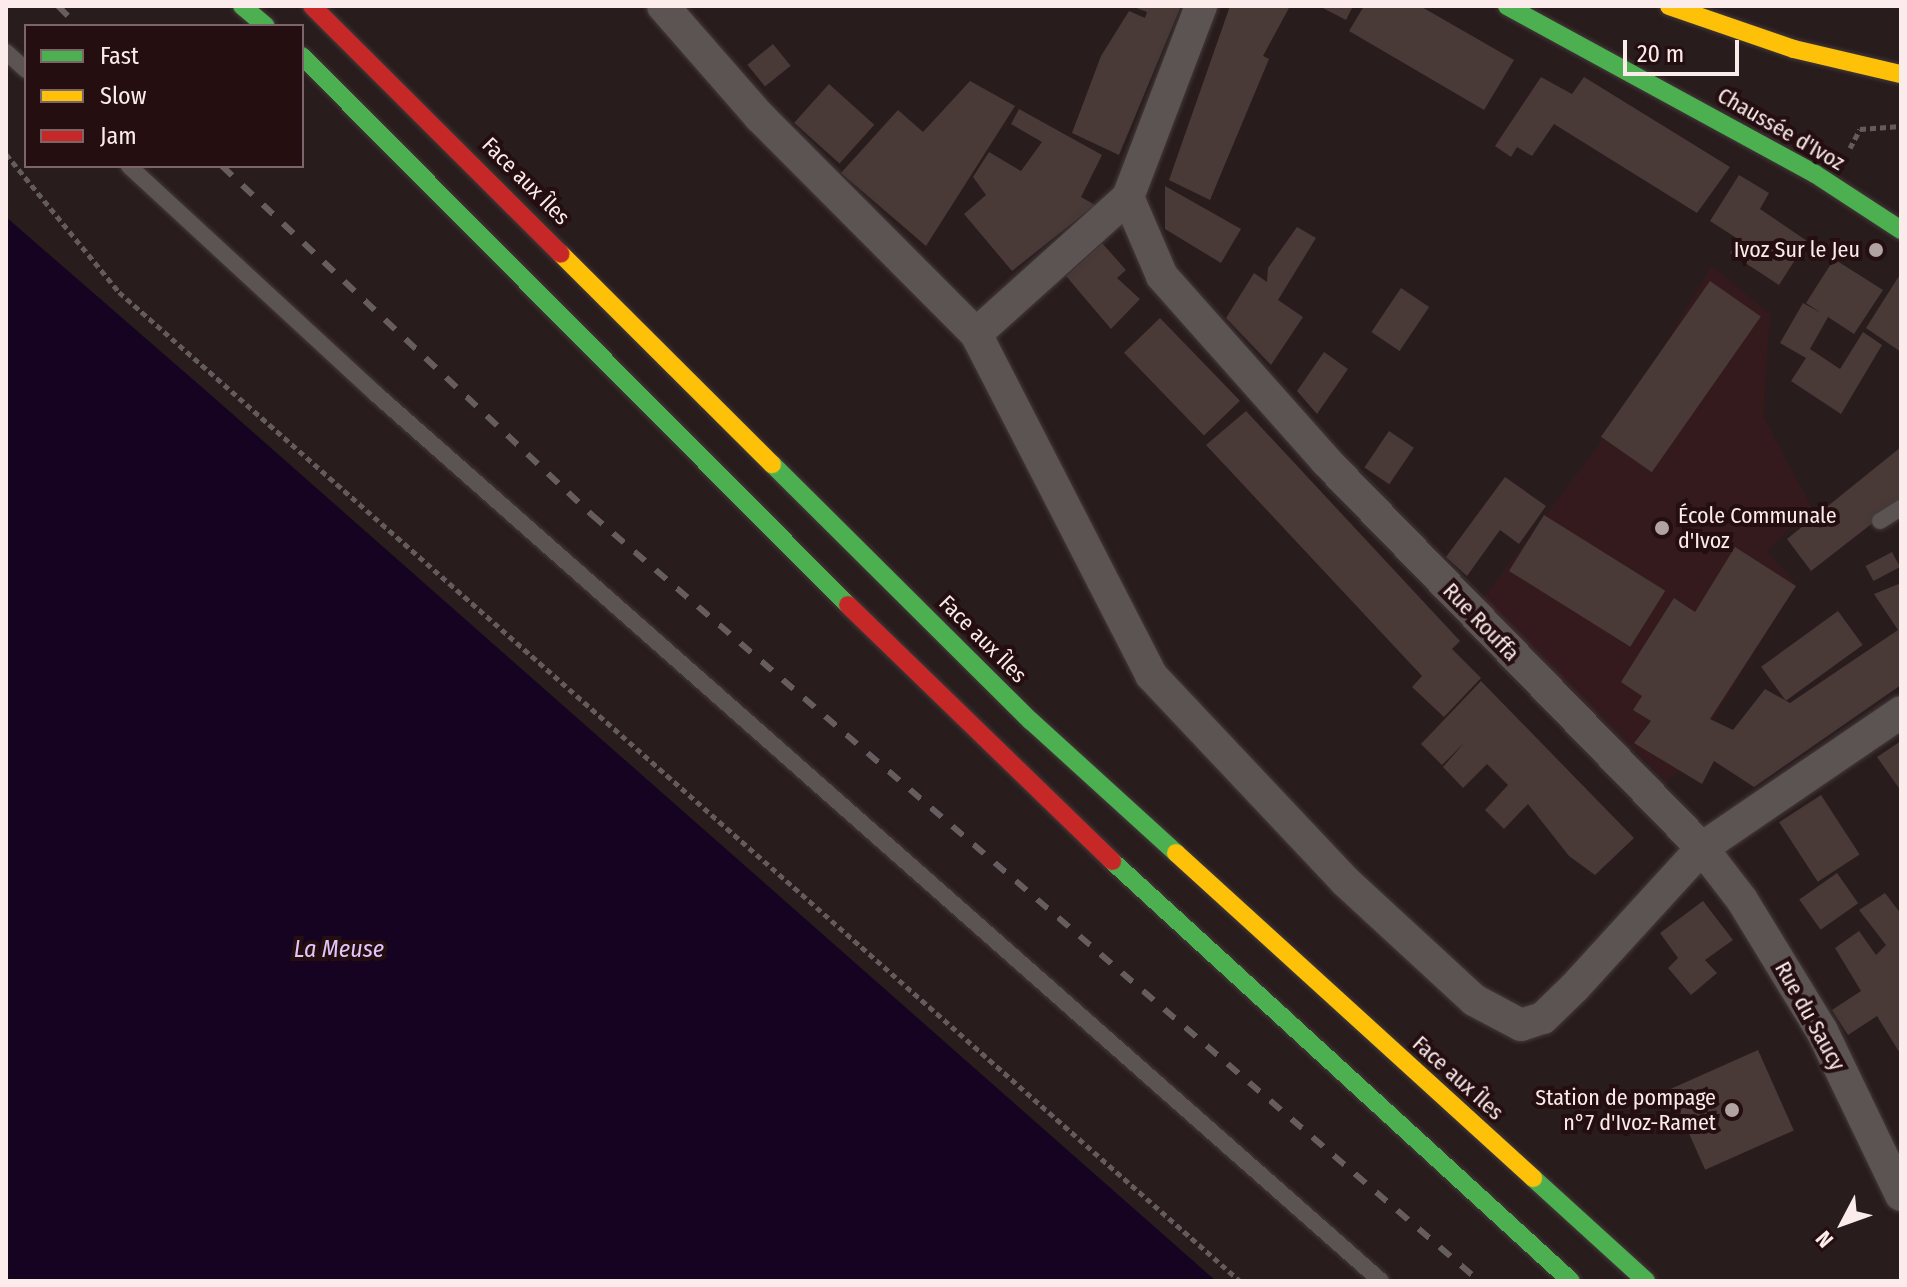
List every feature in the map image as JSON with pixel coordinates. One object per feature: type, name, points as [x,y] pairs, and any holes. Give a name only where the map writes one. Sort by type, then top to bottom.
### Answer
[{"type":"main road","points":[[242,6],[264,24]]},
{"type":"main road","points":[[260,6],[275,24]]},
{"type":"main road","name":"Face aux Îles","points":[[312,6],[353,39],[1031,721],[1646,1281]]},
{"type":"main road","points":[[327,6],[353,39]]},
{"type":"main road","name":"Chaussée d'Ivoz","points":[[1507,6],[1831,184],[1901,230]]},
{"type":"main road","points":[[1669,6],[1794,49],[1901,74]]},
{"type":"main road","points":[[304,58],[1004,762],[1571,1281]]},
{"type":"street","points":[[663,6],[819,179],[976,334],[1151,675],[1308,845],[1474,1000],[1521,1025],[1543,1018],[1702,848],[1901,712]]},
{"type":"street","points":[[976,334],[1128,197],[1201,6]]},
{"type":"street","name":"Rue Rouffa","points":[[1128,197],[1162,276],[1190,312],[1702,848]]},
{"type":"street","name":"Rue du Saucy","points":[[1702,848],[1742,900],[1822,1031],[1901,1195]]},
{"type":"lane","points":[[6,52],[24,68]]},
{"type":"lane","points":[[131,168],[376,394],[1381,1281]]},
{"type":"lane","points":[[1880,521],[1901,508]]},
{"type":"path","points":[[1831,184],[1860,129],[1901,126]]},
{"type":"path","points":[[6,154],[119,292],[1240,1281]]},
{"type":"shaded area","name":"École Communale d'Ivoz","points":[[1712,266],[1770,314],[1763,416],[1811,506],[1767,551],[1796,586],[1680,771],[1666,781],[1482,600],[1631,402]]},
{"type":"water","name":"La Meuse","points":[[6,217],[212,396],[1216,1281],[6,1281]]},
{"type":"building","points":[[1131,6],[1181,6],[1119,155],[1072,133],[1101,56],[1129,11],[1145,18],[1147,12]]},
{"type":"building","points":[[1230,6],[1290,6],[1263,56],[1269,59],[1210,200],[1169,180]]},
{"type":"building","points":[[1319,6],[1353,6],[1346,20]]},
{"type":"building","points":[[1364,6],[1420,6],[1514,60],[1484,110],[1349,31]]},
{"type":"building","points":[[773,44],[791,66],[765,87],[747,65]]},
{"type":"building","points":[[1541,77],[1572,94],[1584,77],[1730,167],[1697,213],[1554,124],[1532,156],[1517,147],[1511,157],[1495,146]]},
{"type":"building","points":[[970,81],[1015,106],[926,246],[841,173],[898,110],[923,132]]},
{"type":"building","points":[[829,84],[874,125],[840,163],[794,123]]},
{"type":"building","points":[[1019,109],[1102,155],[1081,197],[1095,205],[1012,271],[964,214],[986,195],[973,177],[989,152],[1021,171],[1042,142],[1011,124]]},
{"type":"building","points":[[1739,175],[1769,193],[1760,209],[1807,241],[1779,285],[1730,253],[1738,239],[1710,221]]},
{"type":"building","points":[[1165,186],[1241,229],[1221,263],[1165,229]]},
{"type":"building","points":[[1297,227],[1316,238],[1278,300],[1303,317],[1271,365],[1226,318],[1254,273],[1267,282],[1268,268]]},
{"type":"building","points":[[1102,243],[1126,270],[1117,278],[1140,299],[1111,329],[1066,276]]},
{"type":"building","points":[[1834,259],[1883,290],[1854,334],[1828,317],[1810,349],[1840,369],[1863,332],[1882,345],[1841,414],[1791,381],[1806,358],[1780,343],[1803,303],[1821,313],[1806,303]]},
{"type":"building","points":[[1899,276],[1901,278],[1901,352],[1866,328]]},
{"type":"building","points":[[1710,281],[1761,317],[1652,472],[1601,437]]},
{"type":"building","points":[[1401,288],[1429,307],[1400,351],[1371,332]]},
{"type":"building","points":[[1160,318],[1240,401],[1204,435],[1124,353]]},
{"type":"building","points":[[1324,352],[1348,369],[1317,414],[1297,391]]},
{"type":"building","points":[[1246,411],[1460,641],[1452,649],[1481,678],[1444,717],[1412,687],[1422,676],[1206,445]]},
{"type":"building","points":[[1389,431],[1414,448],[1389,484],[1364,467]]},
{"type":"building","points":[[1901,447],[1901,501],[1811,571],[1787,539]]},
{"type":"building","points":[[1505,477],[1546,506],[1519,544],[1500,530],[1467,576],[1446,557]]},
{"type":"building","points":[[1544,515],[1665,591],[1630,647],[1509,571]]},
{"type":"building","points":[[1735,547],[1796,586],[1710,719],[1733,730],[1765,689],[1790,703],[1898,630],[1874,594],[1901,583],[1901,685],[1754,787],[1714,761],[1702,784],[1634,743],[1651,721],[1633,710],[1642,696],[1621,682],[1674,598],[1695,612]]},
{"type":"building","points":[[1892,552],[1900,567],[1873,581],[1866,566]]},
{"type":"building","points":[[1838,611],[1863,645],[1786,701],[1761,667]]},
{"type":"building","points":[[1481,681],[1634,838],[1595,875],[1569,856],[1528,804],[1504,829],[1485,810],[1508,785],[1487,764],[1463,788],[1443,767],[1465,742],[1442,765],[1421,744]]},
{"type":"building","points":[[1901,741],[1901,791],[1877,757]]},
{"type":"building","points":[[1821,795],[1860,855],[1818,882],[1779,822]]},
{"type":"building","points":[[1837,873],[1858,903],[1821,930],[1799,899]]},
{"type":"building","points":[[1885,893],[1901,914],[1901,1055],[1877,1016],[1848,1035],[1832,1010],[1861,991],[1835,948],[1859,931],[1876,955],[1886,945],[1859,910]]},
{"type":"building","points":[[1703,901],[1733,940],[1705,960],[1717,973],[1691,995],[1668,968],[1678,958],[1660,933]]},
{"type":"building","name":"Station de pompage n°7 d'Ivoz-Ramet","points":[[1758,1050],[1794,1130],[1705,1170],[1669,1089]]},
{"type":"railway","points":[[58,6],[76,24]]},
{"type":"railway","points":[[224,168],[592,515],[1479,1281]]},
{"type":"traffic: fast","points":[[242,6],[264,24]]},
{"type":"traffic: fast","points":[[1507,6],[1815,174],[1901,230]]},
{"type":"traffic: fast","points":[[304,58],[848,605]]},
{"type":"traffic: fast","points":[[772,464],[1031,721],[1176,853]]},
{"type":"traffic: fast","points":[[1112,861],[1571,1281]]},
{"type":"traffic: fast","points":[[1533,1178],[1646,1281]]},
{"type":"traffic: slow","points":[[1669,6],[1794,49],[1901,74]]},
{"type":"traffic: slow","points":[[561,254],[772,464]]},
{"type":"traffic: slow","points":[[1176,853],[1533,1178]]},
{"type":"traffic: jam","points":[[312,6],[561,254]]},
{"type":"traffic: jam","points":[[848,605],[1112,861]]},
{"type":"place","name":"Ivoz Sur le Jeu","points":[[1876,250]]},
{"type":"place","name":"École Communale d'Ivoz","points":[[1662,528]]},
{"type":"place","name":"Station de pompage n°7 d'Ivoz-Ramet","points":[[1732,1110]]}]
